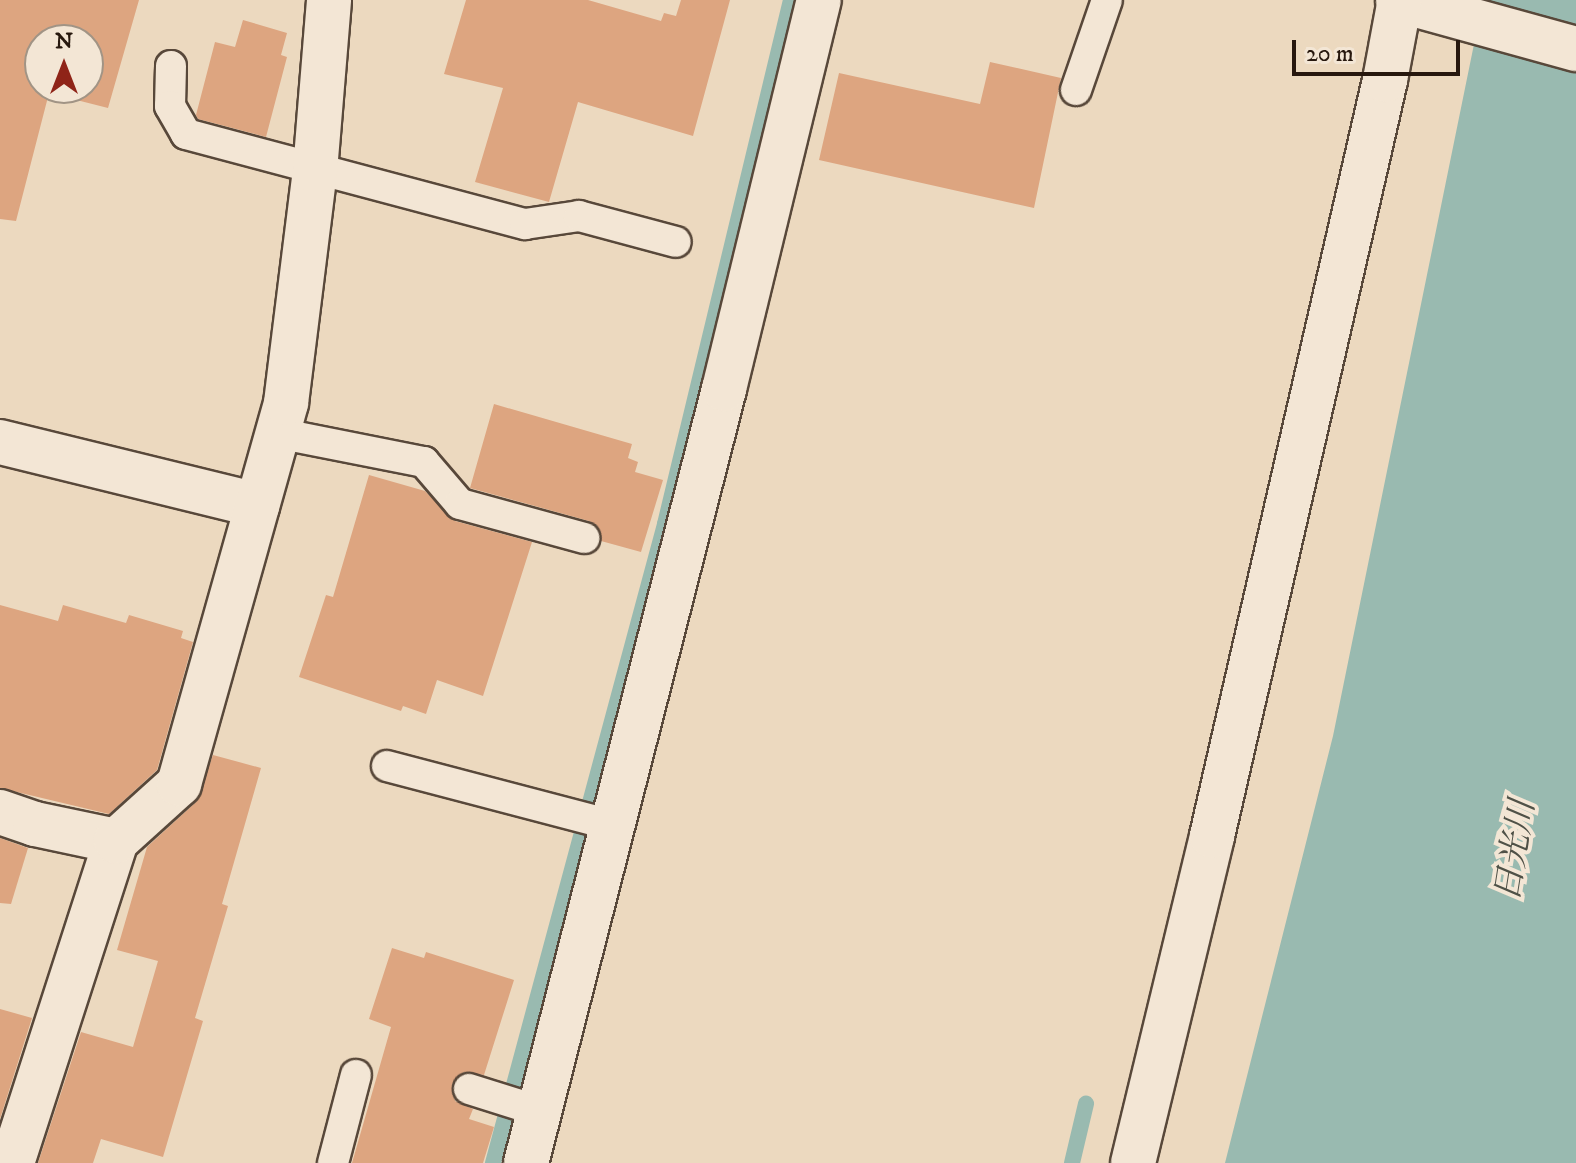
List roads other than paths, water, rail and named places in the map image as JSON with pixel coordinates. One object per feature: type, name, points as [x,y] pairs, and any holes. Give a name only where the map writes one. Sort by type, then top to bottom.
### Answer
[{"type":"street","points":[[12,1163],[116,841],[179,784],[286,403],[315,171],[329,0]]},
{"type":"street","points":[[526,1163],[507,1101],[595,821],[724,389],[819,0]]},
{"type":"street","points":[[1133,1163],[1219,806],[1404,2],[1576,49]]},
{"type":"street","points":[[0,442],[257,505]]},
{"type":"street","points":[[0,812],[35,824],[116,841]]},
{"type":"lane","points":[[1076,90],[1107,0]]},
{"type":"lane","points":[[171,66],[170,106],[186,134],[315,171],[525,224],[579,216],[676,242]]},
{"type":"lane","points":[[277,433],[424,462],[460,504],[584,538]]},
{"type":"lane","points":[[387,766],[595,821]]},
{"type":"lane","points":[[333,1163],[356,1075]]},
{"type":"water","name":"日光川","points":[[1483,0],[1576,0],[1576,1163],[1225,1163],[1333,736]]},
{"type":"waterway","points":[[493,1163],[665,524],[791,0]]},
{"type":"waterway","points":[[1072,1163],[1086,1104]]}]
